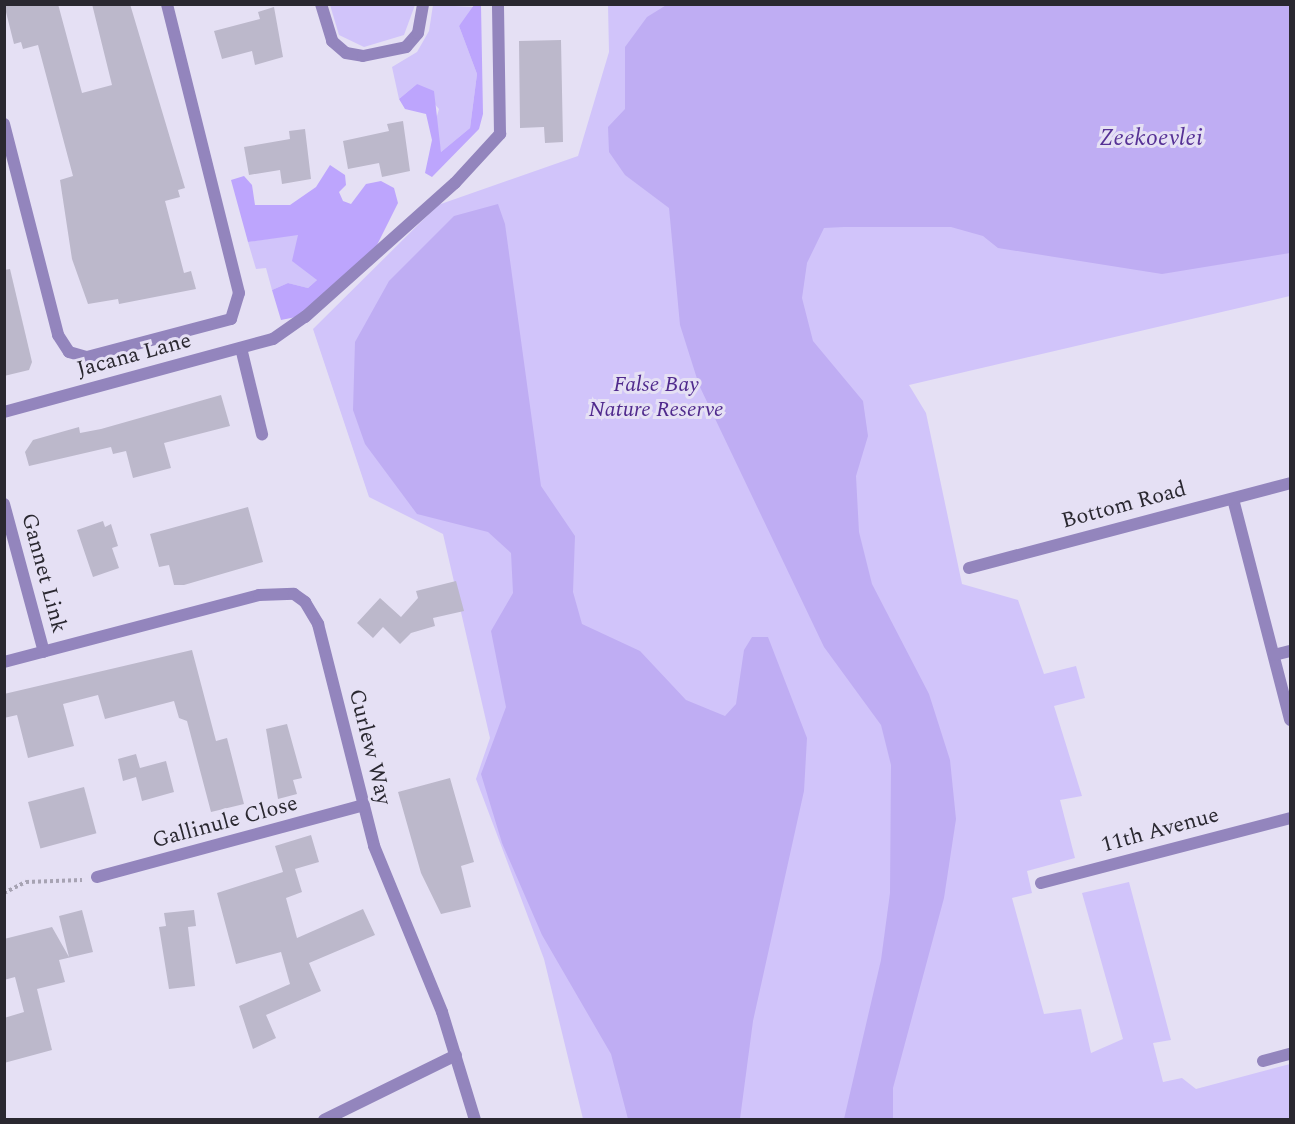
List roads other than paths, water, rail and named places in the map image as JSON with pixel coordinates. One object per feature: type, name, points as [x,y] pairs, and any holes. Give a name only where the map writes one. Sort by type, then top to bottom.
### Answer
[{"type":"street","points":[[4,124],[58,335],[69,352],[87,357],[231,319],[239,293],[167,4]]},
{"type":"street","points":[[321,4],[332,41],[346,53],[363,56],[406,47],[418,33],[423,4]]},
{"type":"street","name":"Jacana Lane","points":[[4,412],[273,339],[364,267],[500,134],[498,4]]},
{"type":"street","points":[[242,348],[262,434]]},
{"type":"street","name":"Bottom Road","points":[[969,568],[1290,483]]},
{"type":"street","points":[[1233,499],[1290,720]]},
{"type":"street","name":"Gannet Link","points":[[4,504],[44,652]]},
{"type":"street","name":"Curlew Way","points":[[4,662],[260,595],[294,594],[318,624],[374,846],[456,1055],[475,1119]]},
{"type":"street","points":[[1274,655],[1290,651]]},
{"type":"street","name":"Gallinule Close","points":[[97,877],[363,806]]},
{"type":"street","name":"11th Avenue","points":[[1041,883],[1290,818]]},
{"type":"street","points":[[1263,1061],[1290,1054]]},
{"type":"street","points":[[324,1119],[456,1055]]},
{"type":"water","name":"Zeekoevlei","points":[[668,4],[1290,5],[1290,253],[1162,274],[998,248],[983,236],[951,227],[844,227],[824,228],[807,263],[802,298],[813,341],[863,401],[868,436],[856,476],[859,532],[872,584],[929,694],[950,760],[956,819],[944,898],[893,1088],[893,1119],[844,1119],[881,960],[890,893],[891,765],[881,725],[824,647],[699,385],[680,325],[669,208],[625,175],[609,152],[608,127],[625,109],[625,47],[647,17]]},
{"type":"water","points":[[498,204],[505,224],[541,486],[575,536],[573,592],[582,624],[640,651],[686,700],[725,716],[736,704],[744,650],[752,637],[768,637],[807,738],[804,791],[753,1021],[740,1119],[628,1119],[611,1054],[542,935],[502,843],[481,774],[506,707],[491,631],[513,593],[511,553],[488,532],[417,514],[365,444],[353,410],[355,342],[389,281],[454,216]]},
{"type":"park label","name":"False Bay Nature Reserve","points":[[656,396]]}]
